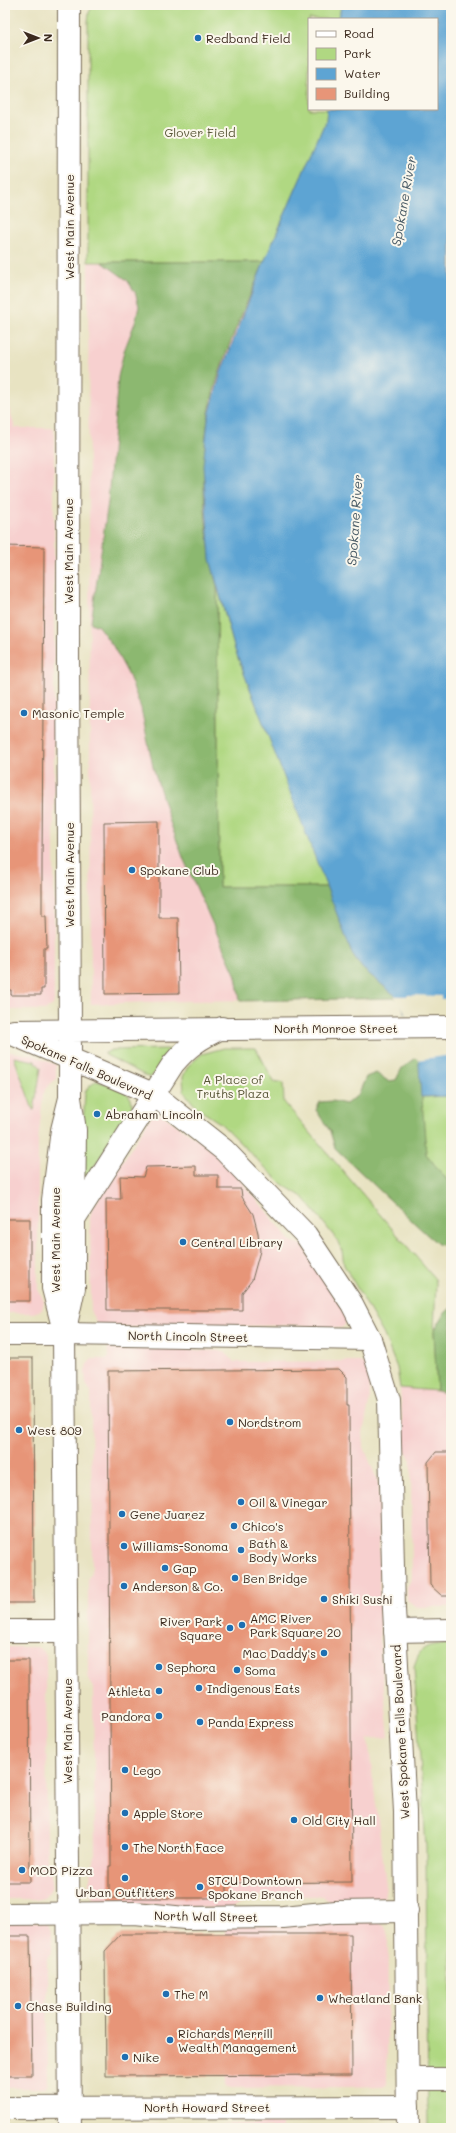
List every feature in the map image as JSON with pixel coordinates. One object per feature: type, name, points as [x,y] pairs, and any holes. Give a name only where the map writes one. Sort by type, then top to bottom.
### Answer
[{"type":"main road","name":"West Main Avenue","points":[[69,5],[68,660],[70,1098],[75,1130],[74,1288],[64,1334],[70,2118]]},
{"type":"main road","name":"North Monroe Street","points":[[5,1031],[451,1027]]},
{"type":"main road","name":"North Monroe Street","points":[[74,1219],[152,1094],[186,1048],[204,1036],[222,1028]]},
{"type":"main road","name":"Spokane Falls Boulevard","points":[[5,1031],[152,1094],[224,1150],[306,1234],[352,1304],[370,1339]]},
{"type":"main road","name":"West Main Avenue","points":[[64,1334],[53,1288],[53,1200],[62,1130],[70,1098]]},
{"type":"main road","name":"North Lincoln Street","points":[[5,1334],[370,1339]]},
{"type":"main road","name":"West Spokane Falls Boulevard","points":[[370,1339],[389,1400],[395,1630],[405,1812],[408,2117]]},
{"type":"main road","points":[[5,1631],[66,1630]]},
{"type":"main road","points":[[395,1630],[451,1630]]},
{"type":"main road","name":"North Wall Street","points":[[5,1914],[135,1913],[185,1918],[283,1917],[335,1912],[407,1911]]},
{"type":"main road","points":[[408,2079],[451,2079]]},
{"type":"main road","name":"North Howard Street","points":[[5,2108],[70,2118],[408,2117]]},
{"type":"shaded area","points":[[88,262],[264,262],[221,372],[210,559],[217,586],[219,887],[327,887],[352,953],[398,998],[91,1004]]},
{"type":"shaded area","points":[[5,395],[15,428],[54,428],[54,1000],[53,1005],[46,1010],[5,1010]]},
{"type":"shaded area","points":[[5,1051],[33,1055],[56,1065],[56,1079],[46,1088],[43,1095],[38,1142],[38,1289],[44,1301],[42,1310],[33,1313],[5,1313]]},
{"type":"shaded area","points":[[155,1114],[161,1114],[219,1154],[291,1241],[302,1245],[347,1316],[345,1325],[341,1328],[311,1329],[303,1325],[105,1328],[97,1324],[91,1313],[90,1218],[92,1209],[151,1117]]},
{"type":"shaded area","name":"River Park Square","points":[[108,1347],[225,1351],[234,1362],[358,1361],[367,1367],[369,1373],[370,1398],[363,1433],[364,1447],[379,1485],[380,1651],[389,1737],[368,1739],[386,1885],[384,1898],[332,1903],[322,1896],[256,1896],[229,1909],[95,1902],[92,1898],[89,1892],[89,1882],[95,1857],[93,1688],[88,1677],[88,1580],[92,1572],[91,1392],[86,1384],[85,1372],[87,1364],[92,1359],[108,1359]]},
{"type":"shaded area","points":[[400,1388],[421,1389],[451,1394],[451,1607],[417,1607],[407,1600],[407,1587],[412,1577],[411,1460],[404,1449]]},
{"type":"shaded area","points":[[5,1647],[37,1647],[44,1652],[46,1656],[47,1865],[52,1871],[52,1886],[44,1897],[36,1899],[5,1899]]},
{"type":"shaded area","points":[[5,1918],[47,1923],[52,1933],[52,1951],[47,1958],[48,2084],[45,2088],[5,2088]]},
{"type":"shaded area","points":[[380,1921],[388,1931],[387,2085],[345,2087],[226,2088],[225,1926]]},
{"type":"shaded area","points":[[19,2122],[37,2122],[43,2124],[47,2128],[5,2128],[5,2125],[14,2125]]},
{"type":"shaded area","points":[[282,2124],[282,2128],[94,2128],[98,2125]]},
{"type":"green space","name":"Glover Field","points":[[94,5],[341,5],[339,18],[308,18],[308,110],[327,110],[326,120],[264,262],[88,262],[89,12]]},
{"type":"green space","points":[[102,262],[264,262],[217,380],[208,419],[204,460],[206,525],[217,586],[219,887],[327,887],[352,953],[362,968],[398,998],[240,1001],[236,976],[184,860],[170,822],[153,767],[141,708],[129,676],[113,646],[98,626],[91,623],[108,502],[118,377],[124,351],[136,320],[139,306],[135,292],[127,280]]},
{"type":"green space","points":[[217,586],[235,650],[327,887],[219,887]]},
{"type":"green space","name":"A Place of Truths Plaza","points":[[224,1048],[256,1048],[274,1082],[283,1083],[284,1102],[435,1279],[434,1331],[437,1391],[400,1388],[397,1368],[384,1335],[344,1265],[342,1251],[337,1240],[304,1198],[282,1184],[220,1123],[197,1108],[184,1092],[183,1077],[188,1066],[202,1054]]},
{"type":"green space","points":[[111,1050],[172,1050],[150,1078],[104,1054]]},
{"type":"green space","points":[[419,1056],[426,1154],[451,1185],[451,1248],[438,1244],[425,1233],[335,1148],[330,1131],[316,1110],[320,1102],[332,1101],[346,1104],[358,1095],[366,1077],[376,1073],[388,1081],[396,1080],[402,1068]]},
{"type":"green space","points":[[14,1057],[35,1061],[41,1068],[34,1110],[33,1110]]},
{"type":"green space","points":[[97,1081],[121,1089],[126,1093],[132,1102],[132,1109],[86,1179],[83,1180],[80,1178],[85,1093],[88,1087]]},
{"type":"green space","points":[[451,1096],[451,1185],[426,1154],[421,1097]]},
{"type":"green space","points":[[451,1308],[451,1394],[437,1391],[434,1331],[445,1313]]},
{"type":"green space","points":[[451,1644],[451,2128],[428,2128],[426,1847],[414,1668],[416,1660],[422,1650],[426,1647]]},
{"type":"water","name":"Spokane River","points":[[341,5],[451,5],[451,1096],[421,1097],[417,1037],[398,998],[362,968],[352,953],[235,650],[210,559],[203,466],[208,419],[221,372],[264,262],[326,120],[327,110],[438,110],[438,18],[339,18]]},
{"type":"pier","points":[[394,996],[441,996],[441,999],[451,999],[451,1055],[417,1060],[415,1037],[404,1010]]},
{"type":"building","points":[[5,546],[44,547],[42,916],[46,916],[47,949],[44,949],[44,989],[41,989],[41,995],[11,995],[11,990],[5,990]]},
{"type":"building","name":"Spokane Club","points":[[159,821],[159,918],[178,918],[179,993],[105,994],[104,822]]},
{"type":"building","name":"Central Library","points":[[196,1166],[196,1175],[218,1175],[218,1189],[241,1189],[242,1197],[253,1214],[258,1233],[260,1251],[252,1280],[242,1293],[242,1310],[107,1310],[106,1199],[121,1199],[120,1176],[143,1177],[146,1167]]},
{"type":"building","points":[[5,1219],[30,1219],[30,1301],[5,1301]]},
{"type":"building","name":"West 809","points":[[5,1358],[33,1358],[34,1603],[5,1603]]},
{"type":"building","name":"River Park Square","points":[[339,1369],[347,1377],[347,1405],[349,1405],[352,1882],[227,1883],[227,1898],[109,1898],[109,1866],[111,1866],[108,1371]]},
{"type":"building","points":[[436,1452],[451,1452],[451,1596],[442,1596],[430,1585],[428,1462]]},
{"type":"building","points":[[5,1660],[29,1660],[30,1882],[5,1882]]},
{"type":"building","points":[[121,1934],[351,1934],[352,2075],[106,2076],[105,1951]]},
{"type":"building","name":"Chase Building","points":[[5,1936],[30,1936],[32,2076],[5,2076]]},
{"type":"place","name":"Redband Field","points":[[198,38]]},
{"type":"place","name":"Masonic Temple","points":[[24,713]]},
{"type":"place","name":"Spokane Club","points":[[132,870]]},
{"type":"place","name":"Abraham Lincoln","points":[[97,1114]]},
{"type":"place","name":"Central Library","points":[[183,1242]]},
{"type":"place","name":"Nordstrom","points":[[230,1422]]},
{"type":"place","name":"West 809","points":[[19,1430]]},
{"type":"place","name":"Oil & Vinegar","points":[[241,1502]]},
{"type":"place","name":"Gene Juarez","points":[[122,1514]]},
{"type":"place","name":"Chico's","points":[[234,1526]]},
{"type":"place","name":"Williams-Sonoma","points":[[124,1546]]},
{"type":"place","name":"Bath & Body Works","points":[[241,1550]]},
{"type":"place","name":"Gap","points":[[165,1568]]},
{"type":"place","name":"Ben Bridge","points":[[235,1578]]},
{"type":"place","name":"Anderson & Co.","points":[[124,1586]]},
{"type":"place","name":"Shiki Sushi","points":[[324,1599]]},
{"type":"place","name":"AMC River Park Square 20","points":[[242,1625]]},
{"type":"place","name":"River Park Square","points":[[230,1628]]},
{"type":"place","name":"Mac Daddy's","points":[[324,1653]]},
{"type":"place","name":"Sephora","points":[[159,1667]]},
{"type":"place","name":"Soma","points":[[237,1670]]},
{"type":"place","name":"Indigenous Eats","points":[[199,1688]]},
{"type":"place","name":"Athleta","points":[[159,1691]]},
{"type":"place","name":"Pandora","points":[[159,1716]]},
{"type":"place","name":"Panda Express","points":[[200,1722]]},
{"type":"place","name":"Lego","points":[[125,1770]]},
{"type":"place","name":"Apple Store","points":[[125,1813]]},
{"type":"place","name":"Old City Hall","points":[[294,1820]]},
{"type":"place","name":"The North Face","points":[[125,1847]]},
{"type":"place","name":"MOD Pizza","points":[[22,1870]]},
{"type":"place","name":"Urban Outfitters","points":[[125,1878]]},
{"type":"place","name":"STCU Downtown Spokane Branch","points":[[200,1887]]},
{"type":"place","name":"The M","points":[[166,1994]]},
{"type":"place","name":"Wheatland Bank","points":[[320,1998]]},
{"type":"place","name":"Chase Building","points":[[18,2006]]},
{"type":"place","name":"Richards Merrill Wealth Management","points":[[170,2040]]},
{"type":"place","name":"Nike","points":[[125,2057]]}]
